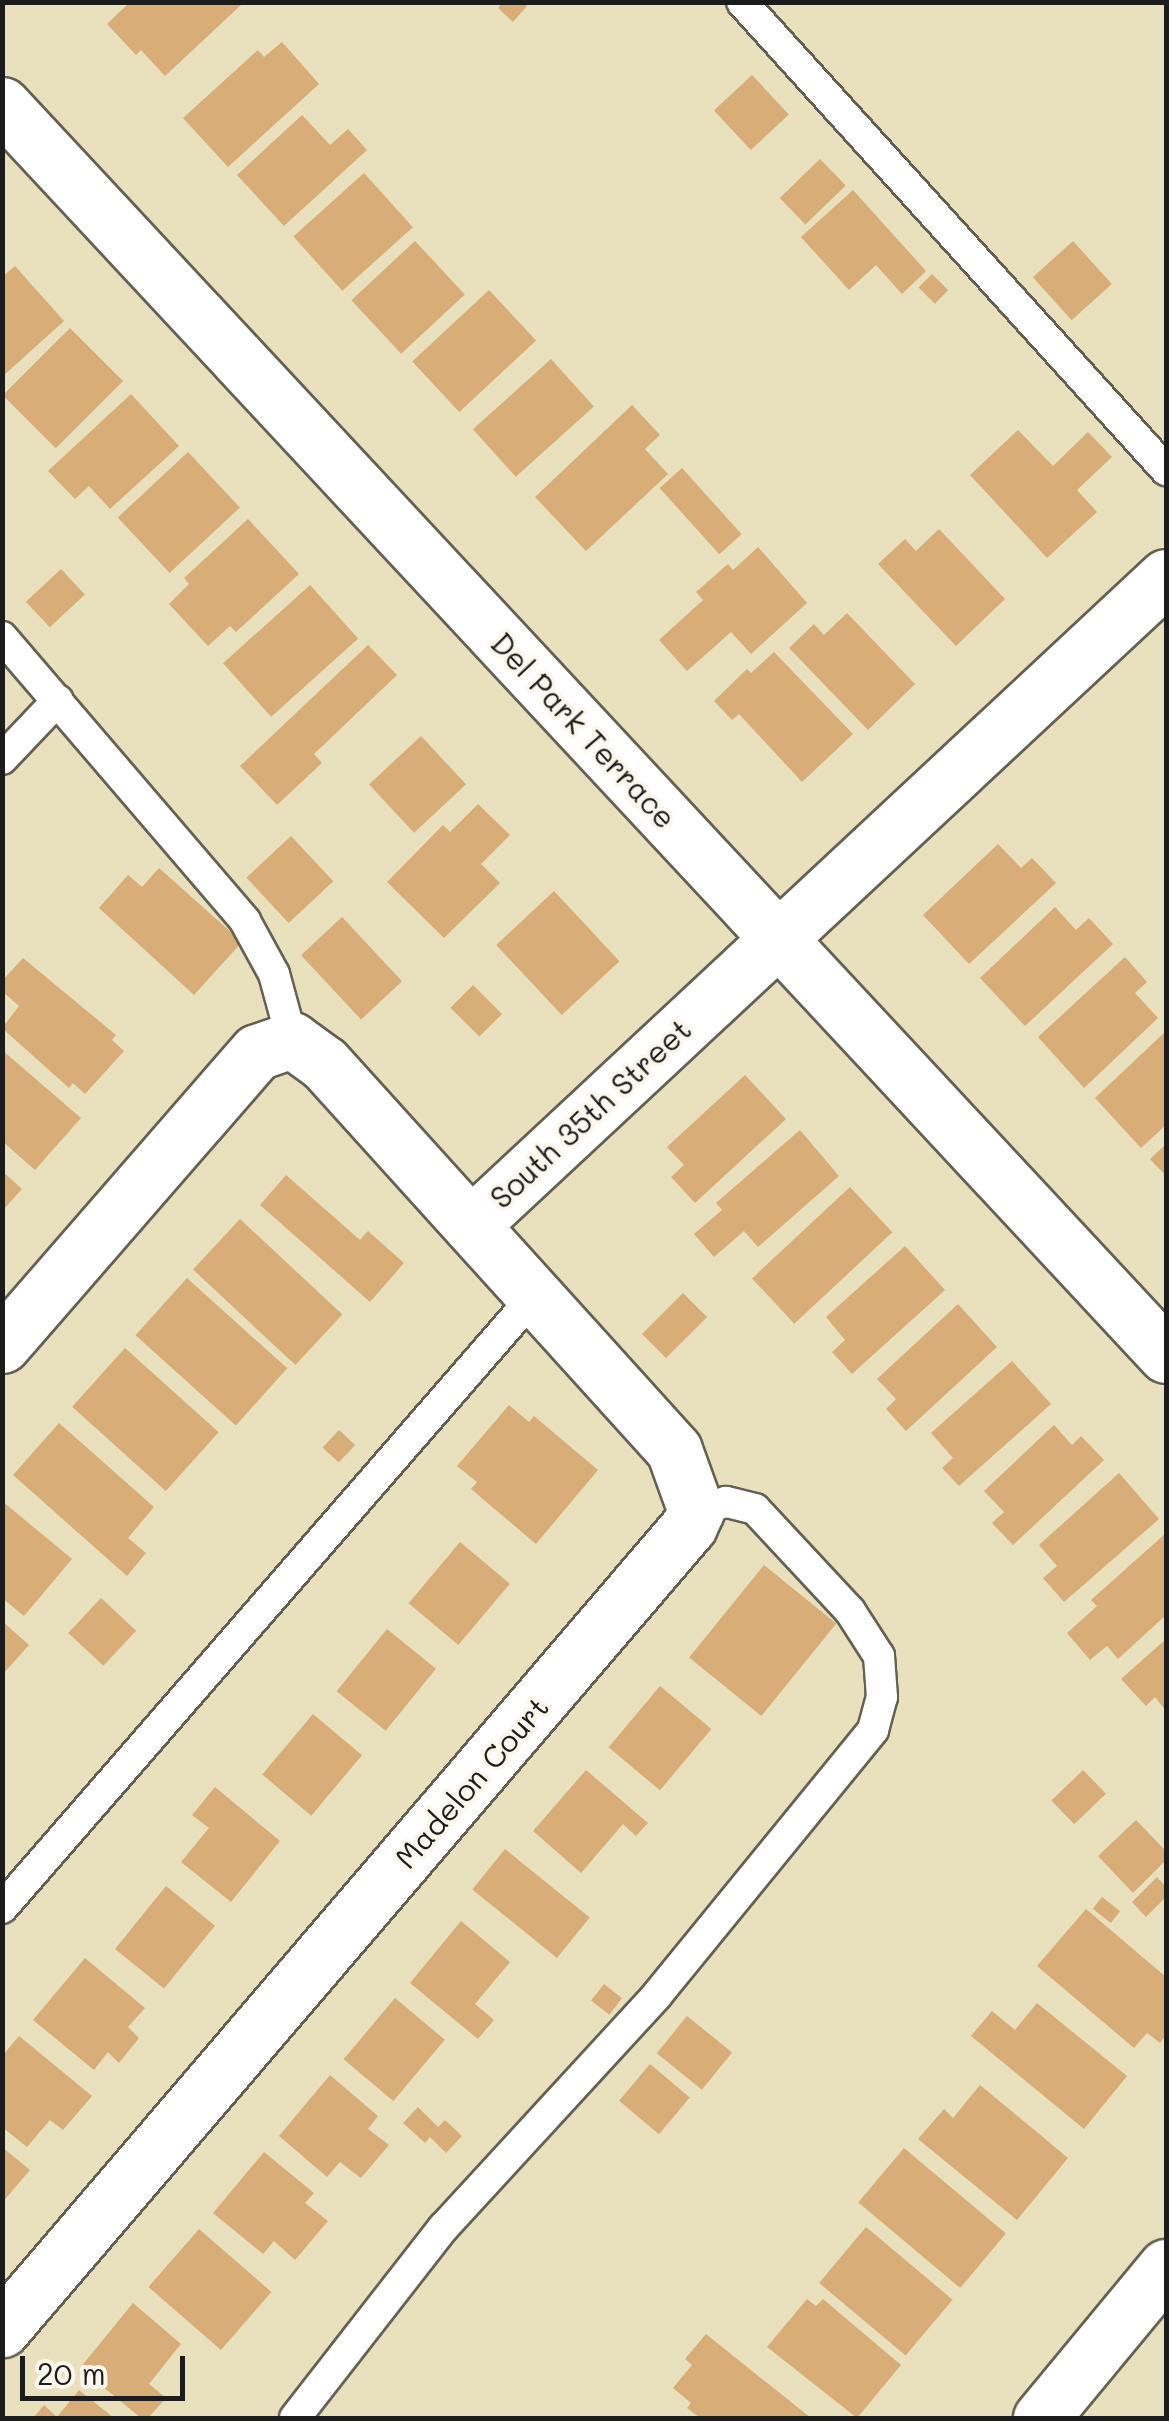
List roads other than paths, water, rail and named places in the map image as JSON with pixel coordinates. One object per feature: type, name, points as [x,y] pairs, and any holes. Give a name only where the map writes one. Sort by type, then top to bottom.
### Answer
[{"type":"street","name":"Del Park Terrace","points":[[10,128],[776,936],[1166,1355]]},
{"type":"street","name":"South 35th Street","points":[[292,1040],[324,1063],[471,1225],[776,936],[1166,577]]},
{"type":"street","points":[[2,1345],[257,1052],[292,1040]]},
{"type":"street","points":[[471,1225],[674,1450],[696,1511]]},
{"type":"street","name":"Madelon Court","points":[[2,2329],[689,1526],[696,1511]]},
{"type":"street","points":[[1041,2418],[1166,2267]]},
{"type":"lane","points":[[742,2],[1166,470]]},
{"type":"lane","points":[[2,638],[245,921],[274,974],[292,1040]]},
{"type":"lane","points":[[2,759],[58,700]]},
{"type":"lane","points":[[2,1908],[535,1296]]},
{"type":"lane","points":[[294,2418],[444,2228],[657,1994],[873,1730],[882,1697],[879,1656],[850,1611],[755,1509],[726,1502],[696,1511]]}]
